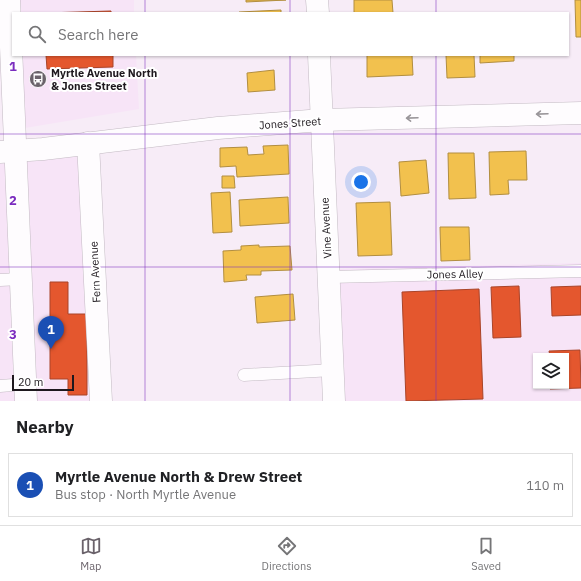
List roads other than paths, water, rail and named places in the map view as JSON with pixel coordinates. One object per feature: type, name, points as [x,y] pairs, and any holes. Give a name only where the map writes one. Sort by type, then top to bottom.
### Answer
[{"type":"street","points":[[9,0],[5,23],[11,280],[26,392]]},
{"type":"street","points":[[317,0],[318,12]]},
{"type":"street","name":"Vine Avenue","points":[[319,56],[334,401]]},
{"type":"street","name":"Jones Street","points":[[8,152],[218,128],[322,120],[581,113]]},
{"type":"street","name":"Fern Avenue","points":[[88,143],[101,401]]},
{"type":"lane","name":"Jones Alley","points":[[329,277],[581,271]]},
{"type":"lane","points":[[244,376],[333,370]]},
{"type":"lane","points":[[0,386],[26,392]]},
{"type":"place","name":"Myrtle Avenue North & Jones Street","points":[[38,79]]},
{"type":"place","name":"Myrtle Avenue North & Drew Street","points":[[51,349]]}]
